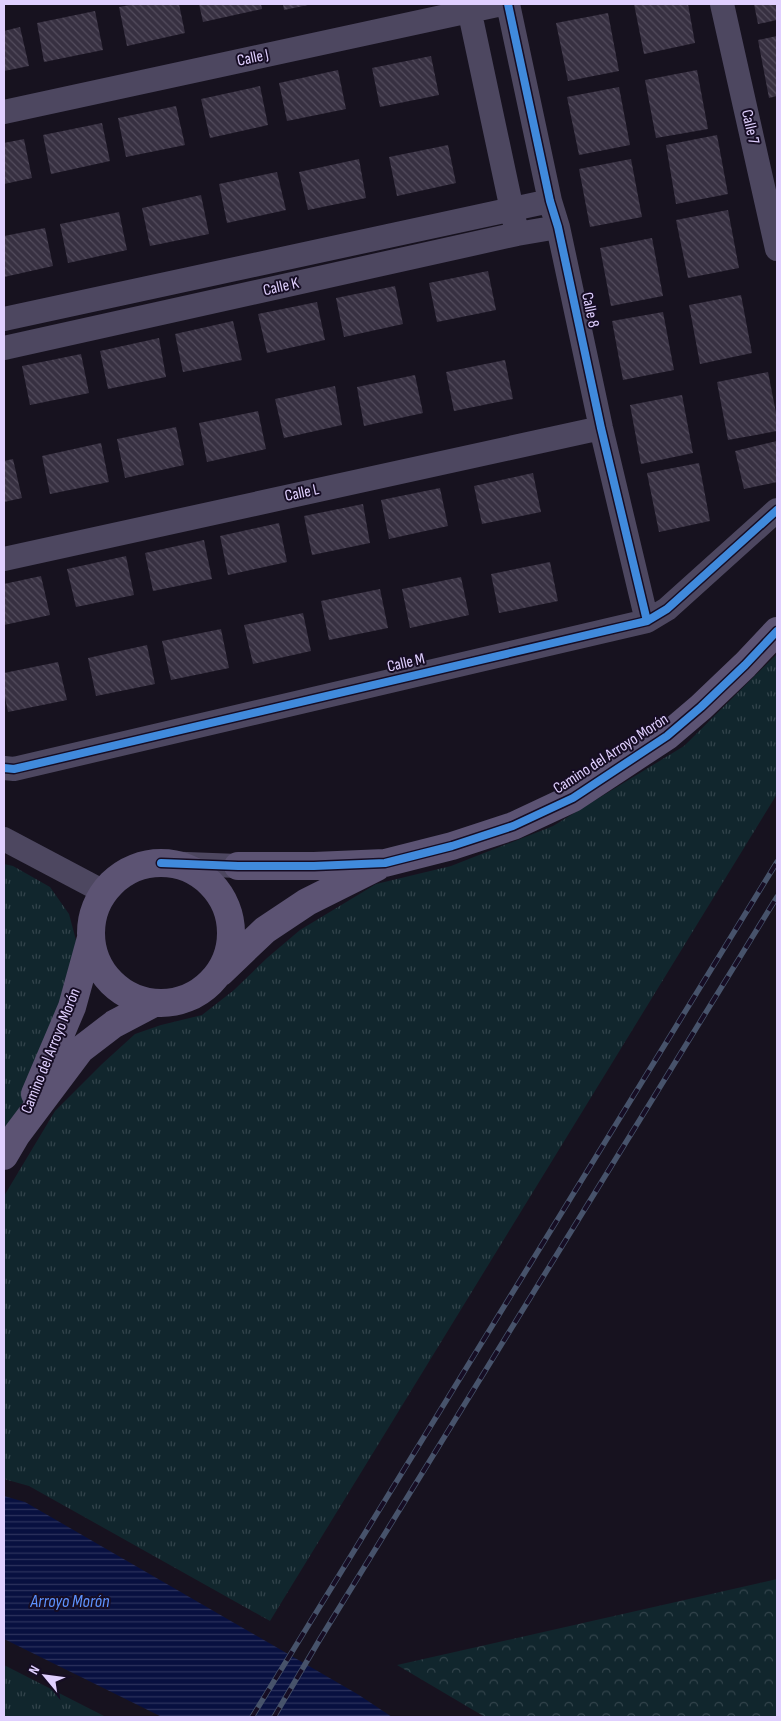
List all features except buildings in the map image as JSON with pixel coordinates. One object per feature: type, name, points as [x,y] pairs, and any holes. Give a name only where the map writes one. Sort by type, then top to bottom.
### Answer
[{"type":"street","name":"Calle J","points":[[4,112],[469,7],[502,4]]},
{"type":"street","name":"Calle 8","points":[[508,4],[601,428],[647,621]]},
{"type":"street","name":"Calle 7","points":[[722,4],[777,249]]},
{"type":"street","points":[[469,7],[517,234]]},
{"type":"street","name":"Calle K","points":[[4,319],[550,201]]},
{"type":"street","name":"Calle K","points":[[4,348],[517,234],[558,227]]},
{"type":"street","name":"Calle L","points":[[4,559],[601,428]]},
{"type":"street","name":"Calle M","points":[[4,768],[14,769],[647,621],[667,609],[777,510]]},
{"type":"street","name":"Camino del Arroyo Morón","points":[[10,1145],[72,1006],[91,938],[93,914],[104,892],[120,876],[140,866],[161,863],[314,866],[386,862],[452,846],[513,826],[573,798],[667,736],[745,666],[777,631]]},
{"type":"street","points":[[4,839],[104,892]]},
{"type":"street","name":"Camino del Arroyo Morón","points":[[10,1145],[80,1050],[114,1024],[152,1004],[176,1002],[198,993],[265,930],[307,902],[386,862]]},
{"type":"street","name":"Camino del Arroyo Morón","points":[[161,863],[184,867],[203,877],[218,893],[228,913],[231,935],[227,957],[216,976]]},
{"type":"street","name":"Camino del Arroyo Morón","points":[[91,938],[96,962],[110,982],[129,996],[152,1004]]},
{"type":"green space","points":[[777,654],[777,794],[270,1621],[29,1486],[4,1479],[4,1196],[55,1111],[135,1034],[161,1025],[202,1015],[234,990],[300,930],[376,884],[451,866],[553,826],[684,746]]},
{"type":"green space","points":[[4,864],[13,866],[50,887],[69,914],[77,944],[55,1021],[4,1154]]},
{"type":"green space","points":[[777,1579],[777,1717],[485,1717],[397,1665]]},
{"type":"green space","points":[[4,1665],[106,1717],[4,1717]]},
{"type":"water","name":"Arroyo Morón","points":[[4,1496],[25,1502],[359,1695],[392,1717],[162,1717],[4,1639]]},
{"type":"railway","points":[[252,1717],[777,862]]},
{"type":"railway","points":[[274,1717],[320,1639],[777,897]]},
{"type":"cycle path","points":[[508,4],[601,428],[647,621]]},
{"type":"cycle path","points":[[4,768],[14,769],[647,621],[667,609],[777,510]]},
{"type":"cycle path","points":[[161,863],[238,866],[314,866],[385,863],[452,846],[513,826],[573,798],[667,736],[701,707],[777,631]]}]
